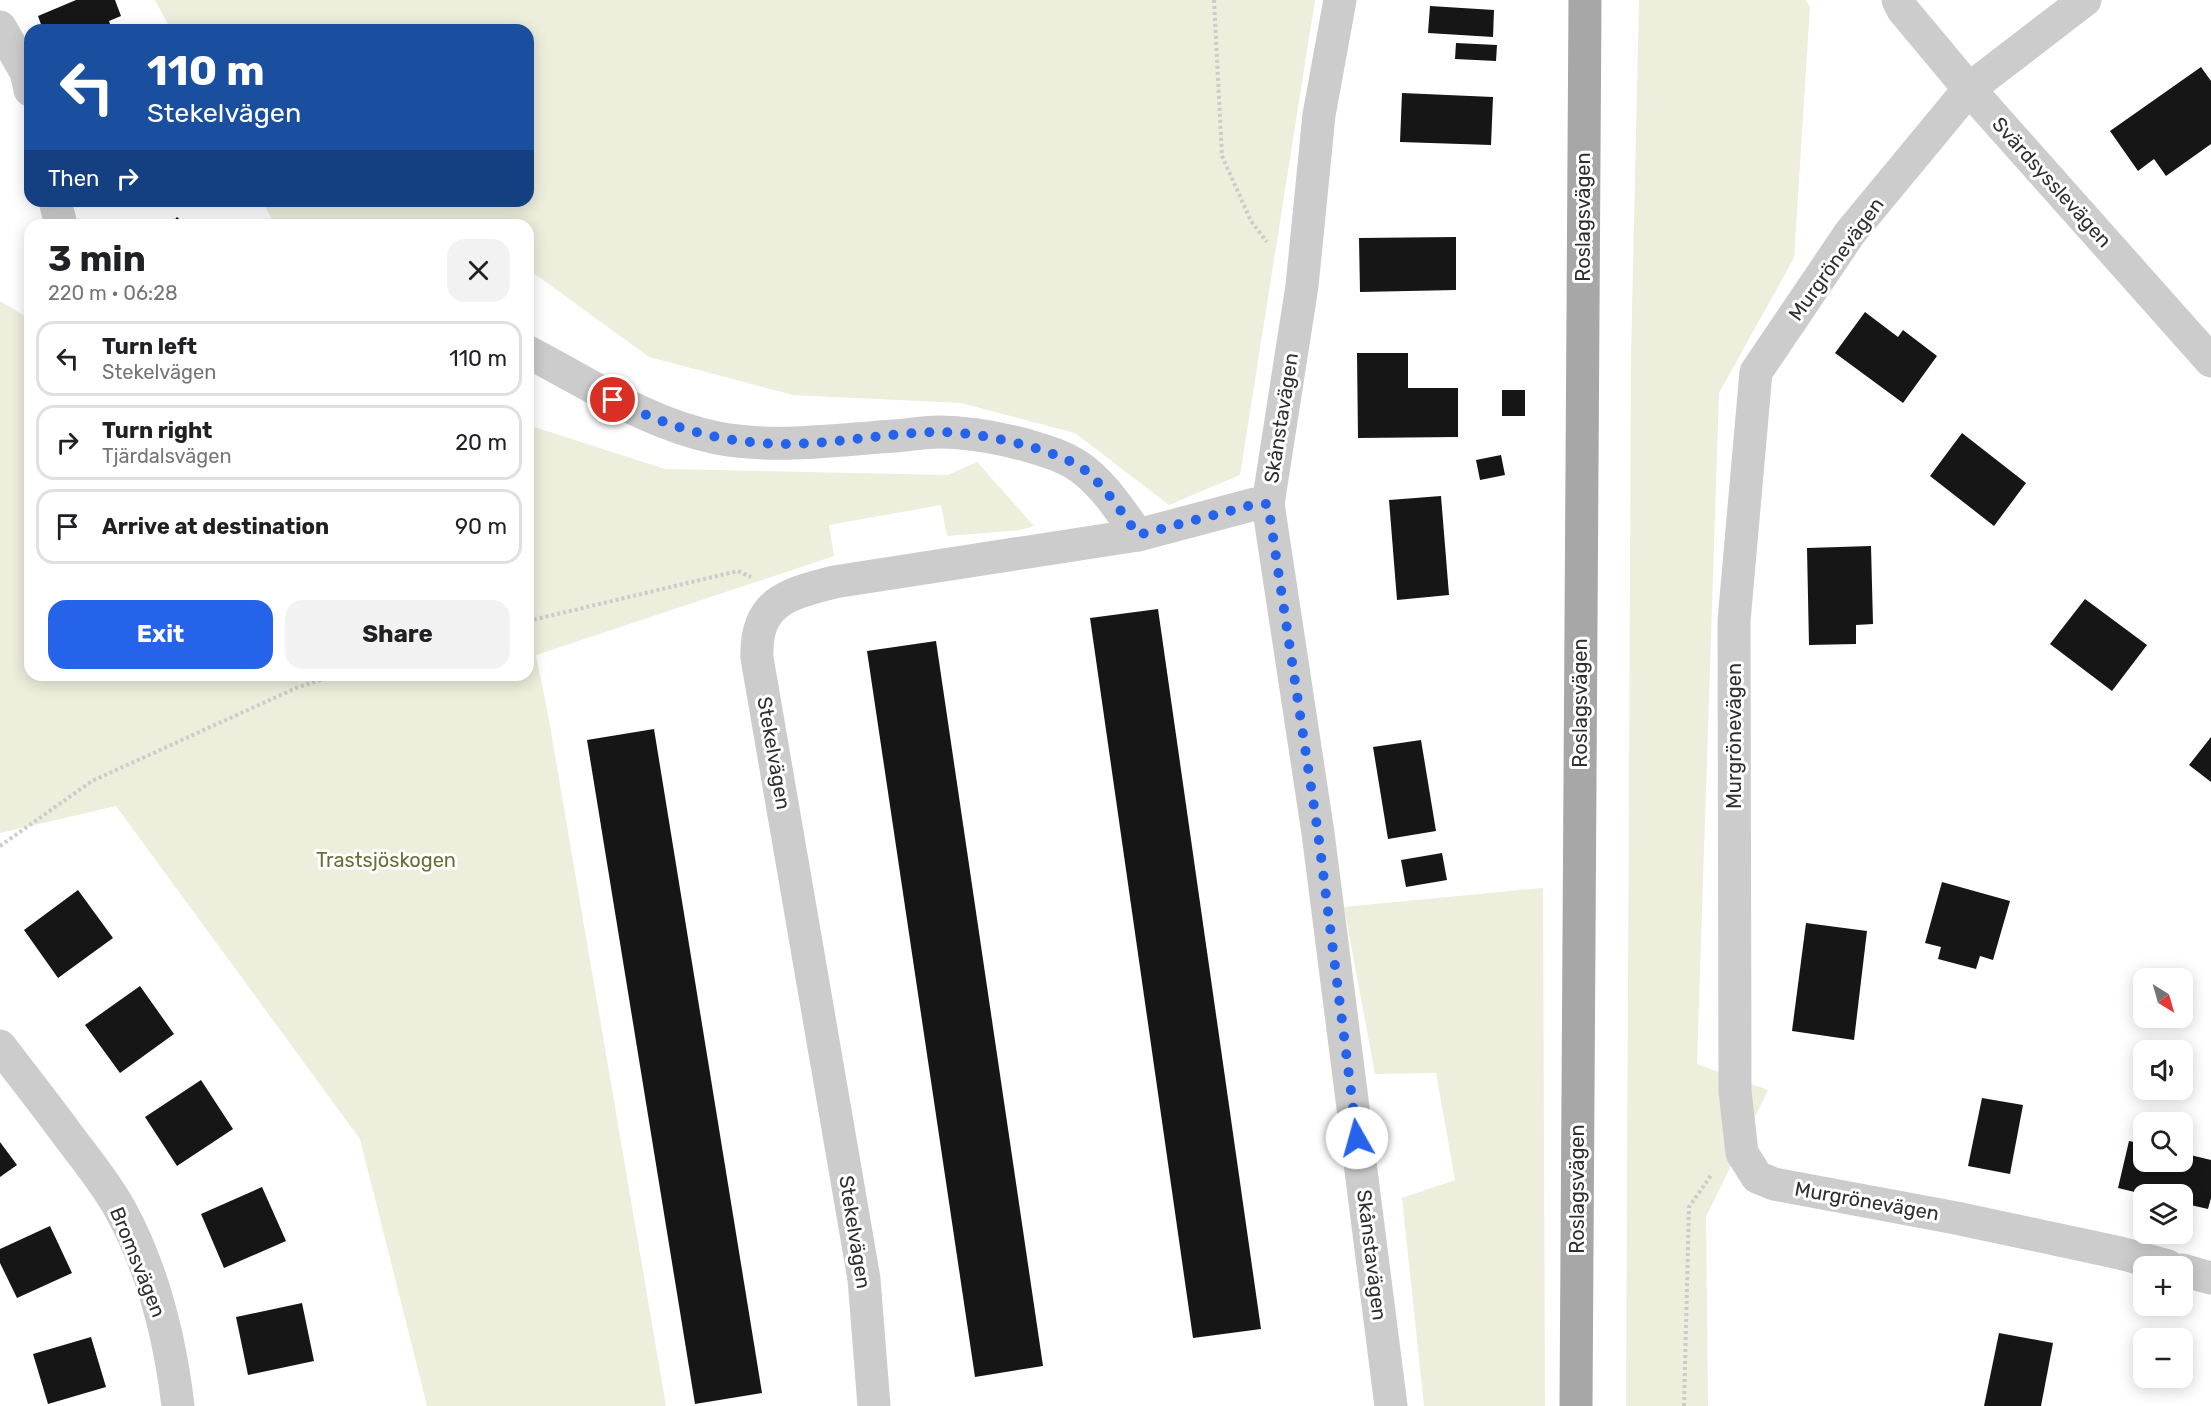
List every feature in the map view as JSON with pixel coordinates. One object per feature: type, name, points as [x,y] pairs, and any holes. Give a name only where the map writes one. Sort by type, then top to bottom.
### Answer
[{"type":"main road","name":"Roslagsvägen","points":[[1576,1406],[1585,0]]},
{"type":"street","name":"Skånstavägen","points":[[1340,0],[1319,115],[1302,286],[1268,504],[1318,833],[1391,1406]]},
{"type":"street","name":"Svärdsysslevägen","points":[[1898,0],[1903,10],[1969,89],[2211,361]]},
{"type":"street","name":"Murgrönevägen","points":[[2085,0],[1969,89],[1850,233],[1756,372],[1734,621],[1735,1091],[1742,1153],[1757,1177],[1774,1184],[1956,1218],[2133,1257]]},
{"type":"street","points":[[0,27],[24,69]]},
{"type":"street","points":[[534,355],[613,400],[648,416],[682,429],[718,438],[762,443],[804,443],[939,432],[988,437],[1053,453],[1086,471],[1106,492],[1138,535]]},
{"type":"street","name":"Stekelvägen","points":[[874,1406],[864,1279],[758,658],[757,639],[767,614],[790,594],[834,582],[1138,535],[1256,504],[1268,504]]},
{"type":"street","name":"Bromsvägen","points":[[0,1046],[90,1164],[120,1209],[140,1253],[159,1306],[174,1372],[178,1406]]},
{"type":"street","points":[[2193,1273],[2211,1278]]},
{"type":"path","points":[[1214,0],[1222,156],[1251,221],[1302,286]]},
{"type":"path","points":[[534,620],[738,572],[790,594]]},
{"type":"path","points":[[0,845],[92,781],[296,688],[318,681]]},
{"type":"path","points":[[1684,1406],[1689,1207],[1713,1172],[1742,1153]]},
{"type":"green space","points":[[155,0],[1315,0],[1240,475],[1169,505],[1075,433],[961,403],[793,395],[649,357],[534,273],[534,219],[272,219],[265,207],[534,207],[534,24],[168,24]]},
{"type":"green space","points":[[1639,0],[1806,0],[1810,7],[1794,258],[1719,393],[1697,1064],[1768,1090],[1706,1217],[1708,1406],[1626,1406],[1631,357]]},
{"type":"green space","name":"Trastsjöskogen","points":[[0,301],[24,315],[24,681],[534,681],[534,427],[665,469],[948,475],[977,462],[1034,526],[1020,530],[947,536],[941,505],[829,525],[834,556],[536,655],[666,1406],[427,1406],[360,1139],[116,806],[0,833]]},
{"type":"green space","points":[[1543,888],[1545,1406],[1424,1406],[1402,1198],[1455,1180],[1436,1073],[1375,1074],[1344,907]]},
{"type":"building","points":[[76,0],[115,0],[121,16],[109,21],[110,24],[41,24],[38,16]]},
{"type":"building","points":[[1430,6],[1494,10],[1493,37],[1428,33]]},
{"type":"building","points":[[1456,43],[1497,45],[1496,61],[1455,59]]},
{"type":"building","points":[[2201,67],[2211,81],[2211,144],[2166,176],[2154,159],[2138,171],[2110,131]]},
{"type":"building","points":[[1402,93],[1493,97],[1491,145],[1400,142]]},
{"type":"building","points":[[1456,237],[1456,290],[1360,292],[1359,238]]},
{"type":"building","points":[[1865,312],[1898,337],[1903,330],[1937,356],[1903,403],[1835,353]]},
{"type":"building","points":[[1357,353],[1408,353],[1408,388],[1458,388],[1458,437],[1358,438]]},
{"type":"building","points":[[1502,390],[1525,390],[1525,416],[1502,416]]},
{"type":"building","points":[[1962,433],[2026,483],[1994,526],[1930,476]]},
{"type":"building","points":[[1501,455],[1505,475],[1480,480],[1476,460]]},
{"type":"building","points":[[1441,496],[1449,595],[1397,600],[1389,500]]},
{"type":"building","points":[[1871,546],[1873,624],[1856,625],[1856,644],[1809,645],[1807,548]]},
{"type":"building","points":[[2085,599],[2147,645],[2112,691],[2050,644]]},
{"type":"building","points":[[1158,609],[1261,1329],[1193,1338],[1090,618]]},
{"type":"building","points":[[936,641],[1043,1366],[975,1377],[867,651]]},
{"type":"building","points":[[654,729],[762,1393],[695,1404],[587,740]]},
{"type":"building","points":[[2211,737],[2211,782],[2189,765]]},
{"type":"building","points":[[1421,740],[1436,831],[1388,839],[1373,747]]},
{"type":"building","points":[[1442,853],[1447,880],[1406,887],[1401,860]]},
{"type":"building","points":[[1942,882],[2010,901],[1993,960],[1980,956],[1976,969],[1938,959],[1941,947],[1925,943]]},
{"type":"building","points":[[78,890],[113,938],[58,978],[24,930]]},
{"type":"building","points":[[1806,923],[1867,931],[1854,1040],[1792,1031]]},
{"type":"building","points":[[140,986],[174,1034],[120,1073],[85,1025]]},
{"type":"building","points":[[201,1080],[233,1129],[177,1166],[145,1117]]},
{"type":"building","points":[[1982,1098],[2023,1105],[2010,1174],[1968,1166]]},
{"type":"building","points":[[2129,1141],[2133,1142],[2133,1172],[2193,1172],[2193,1156],[2211,1160],[2211,1198],[2208,1209],[2193,1206],[2193,1184],[2133,1184],[2133,1192],[2118,1188]]},
{"type":"building","points":[[0,1142],[17,1165],[0,1177]]},
{"type":"building","points":[[262,1187],[286,1241],[224,1268],[201,1214]]},
{"type":"building","points":[[50,1226],[72,1273],[17,1298],[0,1263],[0,1249]]},
{"type":"building","points":[[302,1303],[314,1361],[248,1375],[236,1317]]},
{"type":"building","points":[[1999,1333],[2053,1343],[2041,1406],[1984,1406]]},
{"type":"building","points":[[91,1337],[106,1387],[48,1404],[33,1354]]},
{"type":"route","points":[[613,400],[682,429],[718,438],[762,443],[804,443],[939,432],[988,437],[1021,444],[1053,453],[1086,471],[1106,492],[1138,535],[1256,504],[1268,504],[1318,833],[1357,1138]]}]
